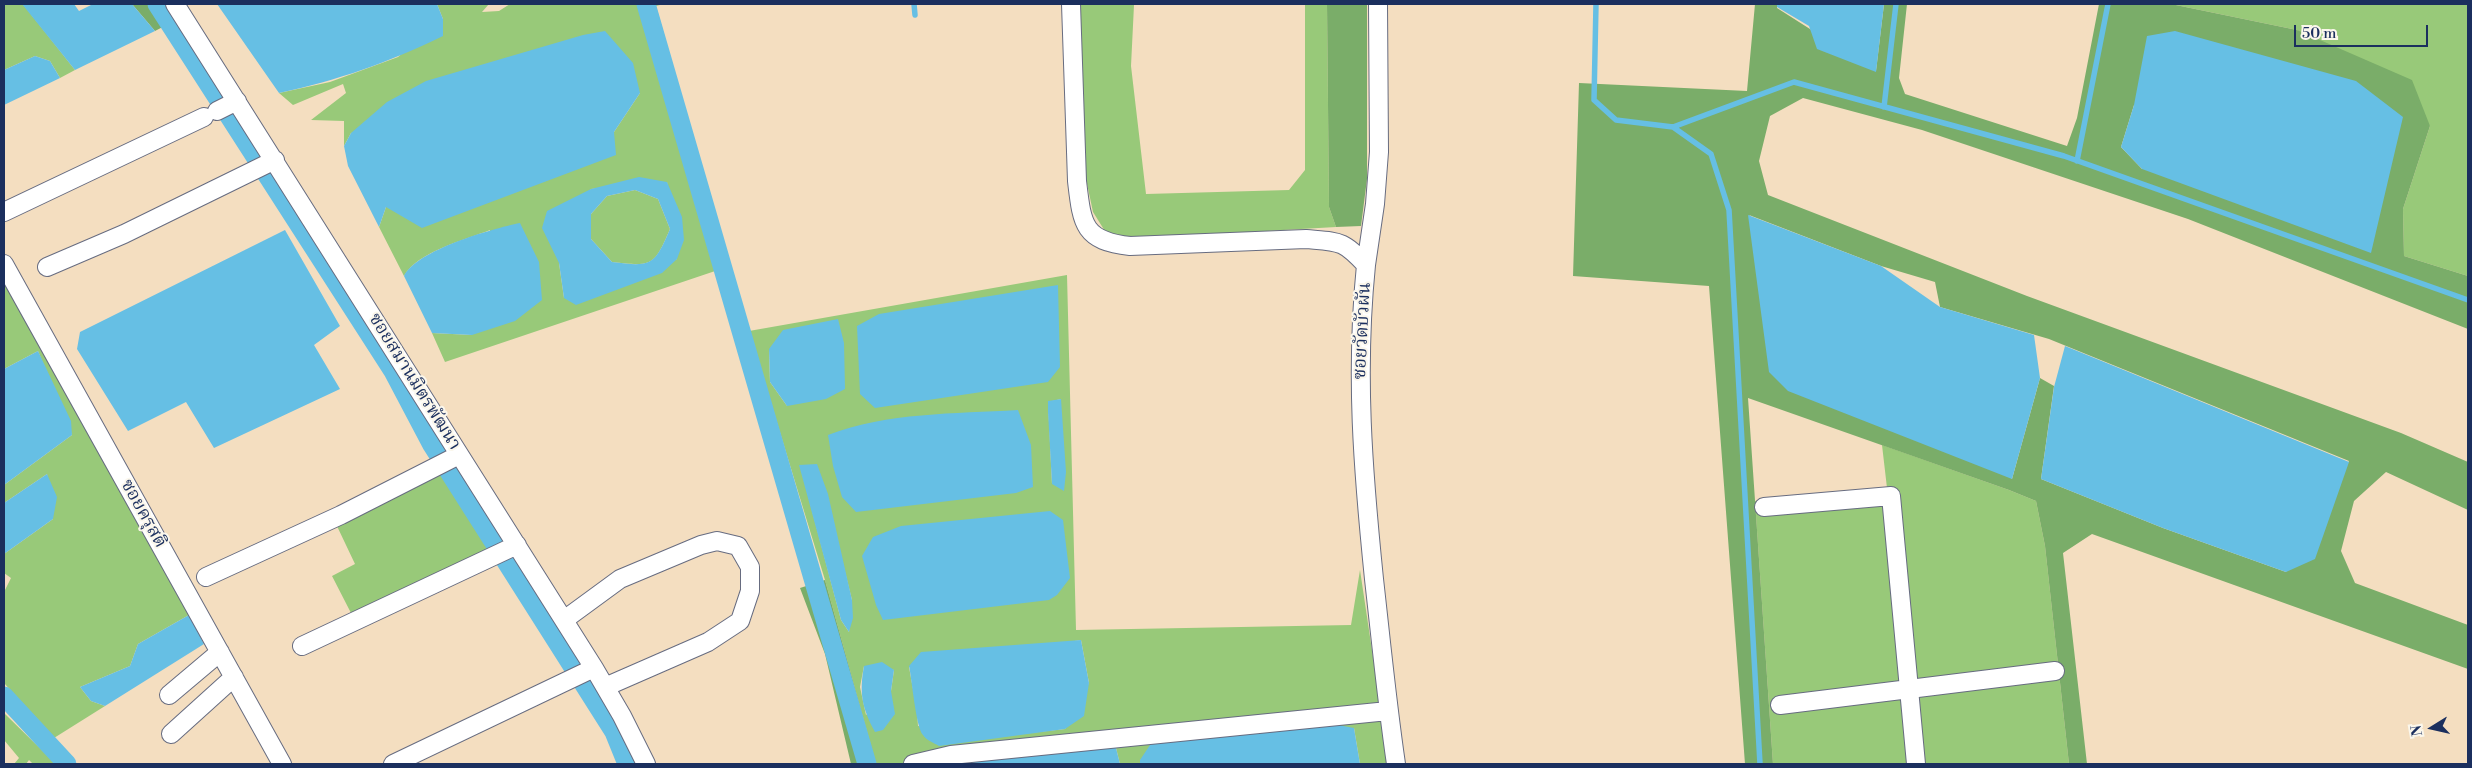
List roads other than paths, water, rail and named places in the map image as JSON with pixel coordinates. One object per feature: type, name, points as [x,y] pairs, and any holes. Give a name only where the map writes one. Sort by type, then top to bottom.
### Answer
[{"type":"street","name":"ซอยสมานมิตรพัฒนา","points":[[175,4],[594,668],[646,764]]},
{"type":"street","name":"ซอยวัดบัวผัน","points":[[1071,4],[1080,210],[1085,226],[1096,238],[1110,244],[1130,246],[1306,239],[1329,241],[1348,245],[1366,265],[1361,320],[1359,376],[1364,473],[1388,711],[1396,764]]},
{"type":"street","points":[[1366,265],[1375,204],[1379,152],[1378,4]]},
{"type":"street","points":[[4,212],[237,101]]},
{"type":"street","points":[[47,267],[124,234],[275,160]]},
{"type":"street","name":"ซอยครุสติ","points":[[4,264],[282,764]]},
{"type":"street","points":[[206,577],[340,515],[459,455]]},
{"type":"street","points":[[1764,507],[1891,496],[1916,764]]},
{"type":"street","points":[[564,620],[620,579],[702,545],[717,541],[738,546],[750,567],[750,592],[740,621],[708,642],[605,687]]},
{"type":"street","points":[[302,646],[517,544]]},
{"type":"street","points":[[168,695],[220,652]]},
{"type":"street","points":[[393,764],[594,668]]},
{"type":"street","points":[[1780,705],[2055,671]]},
{"type":"street","points":[[171,734],[234,678]]},
{"type":"street","points":[[913,764],[951,755],[1388,711]]},
{"type":"water","points":[[22,4],[74,4],[79,11],[93,4],[132,4],[155,31],[75,70]]},
{"type":"water","points":[[217,4],[437,4],[443,19],[443,36],[362,70],[279,93]]},
{"type":"water","points":[[1777,4],[1884,4],[1876,72],[1817,49],[1809,26],[1777,7]]},
{"type":"water","points":[[605,31],[633,63],[640,93],[614,132],[616,155],[422,228],[386,207],[379,227],[348,166],[344,146],[351,133],[387,102],[426,81],[583,35]]},
{"type":"water","points":[[2175,31],[2356,81],[2403,117],[2371,253],[2142,169],[2121,147],[2134,105],[2147,36]]},
{"type":"water","points":[[35,56],[50,61],[60,78],[4,105],[4,70]]},
{"type":"water","points":[[639,177],[667,182],[682,217],[684,240],[677,259],[662,273],[576,305],[564,298],[559,263],[542,228],[547,211],[591,189]],"holes":[[[635,190],[658,199],[670,229],[660,250],[650,261],[644,264],[612,262],[591,239],[591,214],[607,196]]]},
{"type":"water","points":[[1748,215],[1881,266],[1940,307],[2034,335],[2040,378],[2012,479],[1788,391],[1769,372]]},
{"type":"water","points":[[520,223],[539,262],[542,300],[515,321],[472,335],[432,333],[404,276],[412,267],[439,249],[491,230]]},
{"type":"water","points":[[285,230],[340,326],[314,345],[340,389],[214,448],[186,402],[128,431],[77,349],[80,332]]},
{"type":"water","points":[[1058,285],[1060,367],[1048,382],[875,408],[860,394],[857,326],[879,314]]},
{"type":"water","points":[[838,319],[844,343],[845,389],[826,399],[787,406],[770,382],[769,349],[783,330]]},
{"type":"water","points":[[2065,346],[2349,462],[2315,559],[2286,572],[2163,528],[2041,479],[2054,387]]},
{"type":"water","points":[[38,351],[71,421],[72,435],[4,485],[4,369]]},
{"type":"water","points":[[1061,399],[1066,472],[1064,491],[1052,484],[1048,412],[1048,401]]},
{"type":"water","points":[[1018,410],[1031,445],[1033,487],[1016,493],[856,512],[842,497],[833,466],[828,435],[851,427],[898,418]]},
{"type":"water","points":[[817,464],[828,494],[852,600],[853,618],[849,632],[841,620],[799,465]]},
{"type":"water","points":[[47,474],[57,497],[53,519],[4,554],[4,503]]},
{"type":"water","points":[[1050,511],[1063,520],[1070,578],[1057,595],[1049,600],[883,620],[876,605],[862,556],[873,537],[901,526]]},
{"type":"water","points":[[189,615],[204,644],[105,706],[91,701],[80,687],[130,666],[138,644]]},
{"type":"water","points":[[1081,640],[1089,683],[1084,716],[1065,729],[939,746],[923,735],[916,714],[909,666],[921,652]]},
{"type":"water","points":[[882,662],[894,670],[891,691],[895,714],[883,730],[875,732],[864,708],[862,684],[864,666]]},
{"type":"water","points":[[1327,723],[1354,728],[1360,764],[1140,764],[1140,760],[1152,742]]},
{"type":"water","points":[[1100,746],[1116,748],[1120,764],[940,764]]},
{"type":"waterway","points":[[157,4],[393,371],[432,445],[614,732],[627,764]]},
{"type":"waterway","points":[[646,4],[867,764]]},
{"type":"waterway","points":[[914,4],[915,15]]},
{"type":"waterway","points":[[1596,4],[1594,100],[1616,120],[1673,127],[1794,82],[2064,156],[2468,300]]},
{"type":"waterway","points":[[1884,107],[1896,4]]},
{"type":"waterway","points":[[2077,161],[2108,4]]},
{"type":"waterway","points":[[1673,127],[1711,154],[1729,210],[1760,764]]},
{"type":"waterway","points":[[4,696],[67,764]]}]
